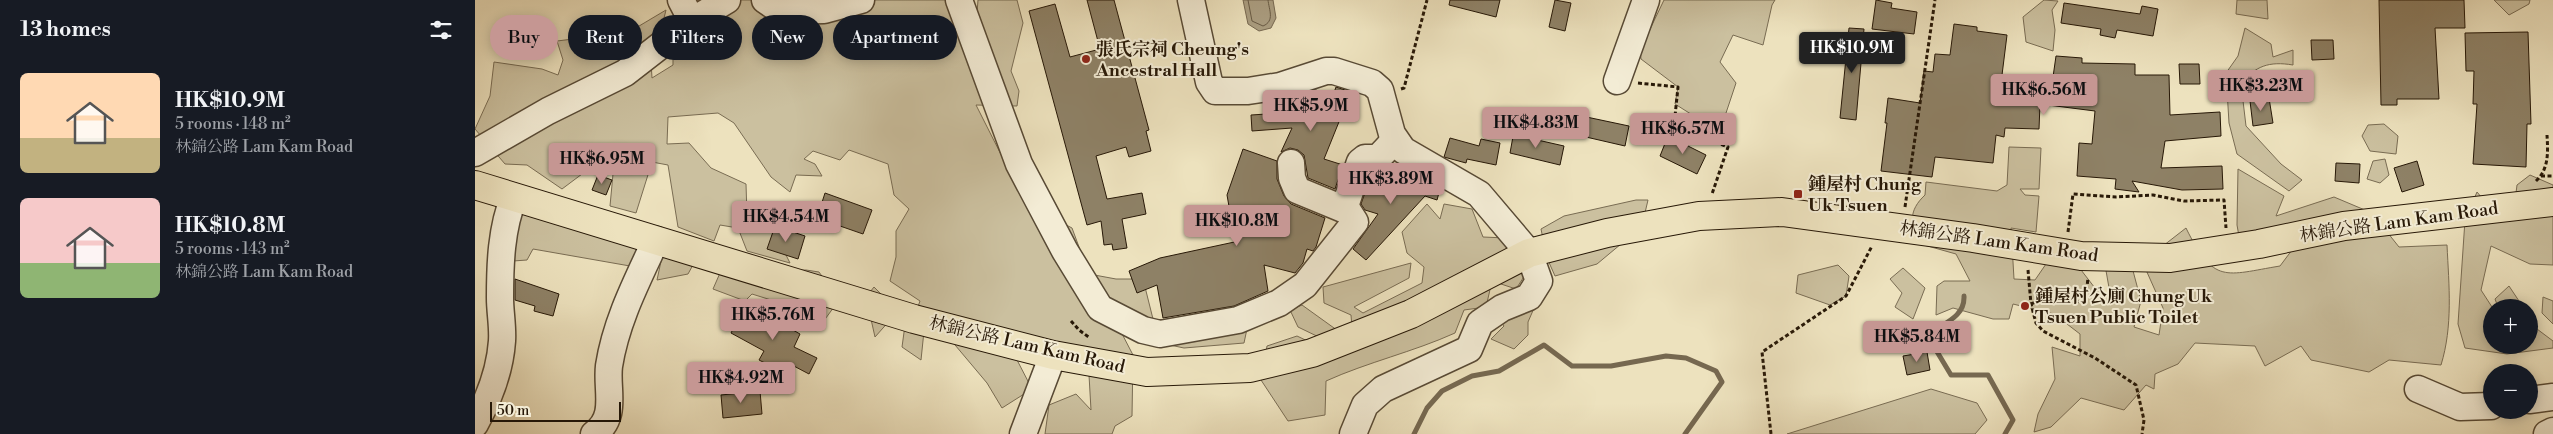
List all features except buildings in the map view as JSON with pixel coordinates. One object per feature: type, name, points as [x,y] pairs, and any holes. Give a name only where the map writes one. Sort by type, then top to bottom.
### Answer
[{"type":"main road","name":"林錦公路 Lam Kam Road","points":[[475,185],[914,319],[1053,354],[1147,372],[1250,368],[1312,353],[1411,314],[1529,253],[1607,233],[1699,216],[1782,212],[1903,228],[2081,256],[2170,258],[2259,244],[2344,226],[2553,202]]},
{"type":"street","points":[[475,153],[548,111],[625,73],[687,11],[727,0]]},
{"type":"street","points":[[765,0],[781,11],[824,10],[861,0]]},
{"type":"street","points":[[959,0],[1019,164],[1065,251],[1100,308],[1143,330],[1160,334],[1237,320],[1268,308],[1305,285],[1353,226],[1353,218],[1344,209],[1297,190],[1292,178],[1291,163]]},
{"type":"street","points":[[1191,0],[1209,82],[1215,91],[1248,91],[1281,86],[1325,71],[1334,71],[1372,84],[1380,90],[1395,140],[1409,155],[1452,177],[1479,194],[1529,253],[1539,281],[1529,297],[1502,308],[1480,323],[1469,349],[1383,389],[1365,406],[1353,434]]},
{"type":"street","points":[[1617,81],[1646,0]]},
{"type":"street","points":[[1344,209],[1360,162],[1365,158],[1380,156],[1395,140]]},
{"type":"street","points":[[475,424],[489,398],[497,374],[502,340],[499,300],[501,258],[507,214],[514,197]]},
{"type":"street","points":[[604,429],[610,406],[609,370],[613,342],[629,297],[656,240]]},
{"type":"street","points":[[1023,434],[1053,354]]},
{"type":"street","points":[[2418,389],[2460,407],[2483,406]]},
{"type":"street","points":[[2538,399],[2553,397]]},
{"type":"street","points":[[2547,434],[2553,431]]},
{"type":"path","points":[[1380,90],[1404,88],[1427,0]]},
{"type":"path","points":[[1903,228],[1935,0]]},
{"type":"path","points":[[1617,81],[1678,87],[1674,126],[1728,147],[1710,200]]},
{"type":"path","points":[[2541,176],[2553,176]]},
{"type":"path","points":[[2067,237],[2073,194],[2116,197],[2153,195],[2184,201],[2224,200],[2226,234]]},
{"type":"path","points":[[1771,434],[1762,352],[1846,296],[1874,242]]},
{"type":"path","points":[[2028,270],[2031,304],[2037,323],[2043,331],[2095,358],[2136,385],[2144,420],[2142,434]]},
{"type":"path","points":[[2031,304],[2042,300],[2082,302],[2086,295],[2088,278]]},
{"type":"shaded area","points":[[691,0],[948,0],[977,13],[978,0],[1017,0],[1023,23],[1011,71],[1019,91],[1017,106],[976,105],[1026,204],[1072,228],[1089,274],[1116,279],[1143,279],[1154,323],[1248,324],[1244,343],[1184,348],[1151,341],[1119,328],[1133,355],[1132,416],[1115,426],[1112,434],[1045,434],[1049,405],[1076,394],[1091,410],[1089,375],[1016,358],[1032,389],[1002,408],[987,383],[950,339],[924,331],[921,360],[902,347],[905,325],[891,319],[875,337],[866,297],[874,287],[895,308],[915,315],[920,301],[890,281],[896,257],[896,231],[909,209],[894,195],[888,164],[849,150],[840,160],[813,151],[804,159],[815,164],[822,176],[796,175],[790,192],[771,177],[734,123],[718,113],[668,117],[667,144],[689,143],[711,168],[746,184],[747,216],[767,206],[766,226],[778,239],[790,263],[747,251],[738,228],[720,225],[714,241],[678,227],[668,165],[652,162],[636,213],[610,206],[613,174],[594,165],[562,189],[527,165],[505,164],[475,129],[490,96],[494,62],[542,69],[558,75],[563,60],[558,41],[568,40],[568,60],[642,60],[642,24],[652,18],[652,43],[650,46],[652,78],[673,65],[673,60],[742,60],[742,15],[682,15]]},
{"type":"shaded area","points":[[1664,0],[1775,0],[1772,5],[1763,45],[1733,35],[1720,62],[1736,83],[1722,125],[1705,123],[1675,104],[1678,87],[1641,59],[1640,50]]},
{"type":"shaded area","points":[[2044,0],[2058,1],[2052,10],[2055,30],[2053,51],[2026,42],[2023,17]]},
{"type":"shaded area","points":[[2237,0],[2267,0],[2268,19],[2236,14]]},
{"type":"shaded area","points":[[2494,0],[2530,0],[2529,4],[2509,15]]},
{"type":"shaded area","points":[[666,10],[665,15],[658,15]]},
{"type":"shaded area","points":[[2245,28],[2271,44],[2273,57],[2293,50],[2293,65],[2277,64],[2263,66],[2252,73],[2241,84],[2246,126],[2281,164],[2302,180],[2289,191],[2237,154],[2229,123],[2226,73],[2238,56]]},
{"type":"shaded area","points":[[2384,124],[2398,136],[2396,154],[2370,151],[2362,136],[2368,125]]},
{"type":"shaded area","points":[[2009,147],[2041,148],[2039,189],[2020,189],[2025,195],[2039,196],[2036,232],[2011,228],[2014,279],[2035,280],[2046,264],[2078,266],[2098,292],[2111,299],[2105,265],[2132,267],[2141,301],[2134,327],[2159,335],[2163,308],[2138,252],[2159,249],[2186,228],[2205,259],[2223,272],[2233,273],[2280,266],[2295,246],[2240,242],[2237,225],[2238,169],[2284,196],[2276,216],[2334,197],[2372,213],[2399,247],[2447,245],[2449,321],[2441,365],[2389,360],[2369,372],[2311,360],[2301,346],[2265,366],[2255,346],[2195,343],[2178,364],[2155,374],[2154,389],[2146,385],[2124,410],[2081,398],[2051,427],[2034,432],[2038,414],[2055,379],[2052,347],[2080,356],[2080,334],[2054,314],[2013,304],[2009,319],[1993,319],[1953,308],[1936,315],[1937,286],[1944,281],[1970,281],[1956,254],[1917,243],[1912,223],[1913,212],[1925,195],[1926,182],[1997,191],[2007,185]]},
{"type":"shaded area","points":[[2385,159],[2389,175],[2380,183],[2367,179],[2373,161]]},
{"type":"shaded area","points":[[2530,175],[2553,185],[2553,265],[2530,264],[2491,246],[2481,290],[2487,299],[2483,299],[2483,351],[2465,348],[2458,324],[2465,220],[2477,192],[2487,204],[2515,201],[2517,185]]},
{"type":"shaded area","points":[[1636,200],[1648,200],[1644,217],[1633,234],[1597,264],[1555,276],[1547,258],[1541,229],[1564,216]]},
{"type":"shaded area","points":[[1427,204],[1440,219],[1444,204],[1472,209],[1483,237],[1506,238],[1536,258],[1516,289],[1492,281],[1486,307],[1464,310],[1455,333],[1326,381],[1325,415],[1288,421],[1261,380],[1267,346],[1297,336],[1316,345],[1325,340],[1298,327],[1290,310],[1302,305],[1341,333],[1352,328],[1351,315],[1324,303],[1323,287],[1411,263],[1409,278],[1354,307],[1363,313],[1422,283],[1424,267],[1407,253],[1402,232]]},
{"type":"shaded area","points":[[523,213],[641,245],[630,266],[533,249],[527,260],[513,261],[511,241]]},
{"type":"shaded area","points":[[663,252],[694,263],[688,274],[657,280]]},
{"type":"shaded area","points":[[1838,265],[1849,276],[1846,296],[1830,305],[1796,293],[1798,275]]},
{"type":"shaded area","points":[[1903,268],[1925,288],[1913,319],[1895,307],[1902,293],[1890,279]]},
{"type":"shaded area","points":[[806,270],[819,272],[839,300],[823,322],[809,329],[784,304],[752,294],[745,301],[713,289],[720,273]]},
{"type":"shaded area","points":[[2509,286],[2518,299],[2495,299]]},
{"type":"shaded area","points":[[2543,297],[2553,301],[2553,324],[2542,313]]},
{"type":"shaded area","points":[[1538,299],[1528,322],[1528,335],[1514,349],[1491,339],[1504,326],[1491,309]]},
{"type":"shaded area","points":[[2538,330],[2553,341],[2553,348],[2538,350]]},
{"type":"shaded area","points":[[1931,389],[1977,403],[1987,420],[1975,434],[1787,434]]},
{"type":"water","points":[[1243,0],[1273,0],[1276,18],[1271,28],[1259,31],[1248,24]]},
{"type":"waterway","points":[[1964,296],[1961,309],[1953,319],[1929,334],[1930,340],[1951,375],[1988,375],[2013,420],[2005,434]]},
{"type":"waterway","points":[[1414,434],[1427,408],[1442,391],[1472,376],[1499,371],[1544,345],[1572,366],[1611,366],[1666,356],[1686,358],[1716,371],[1722,382],[1685,434]]},
{"type":"place","name":"張氏宗祠 Cheung's Ancestral Hall","points":[[1086,59]]},
{"type":"place","name":"鍾屋村 Chung Uk Tsuen","points":[[1798,194]]},
{"type":"place","name":"鍾屋村公廁 Chung Uk Tsuen Public Toilet","points":[[2025,306]]}]
